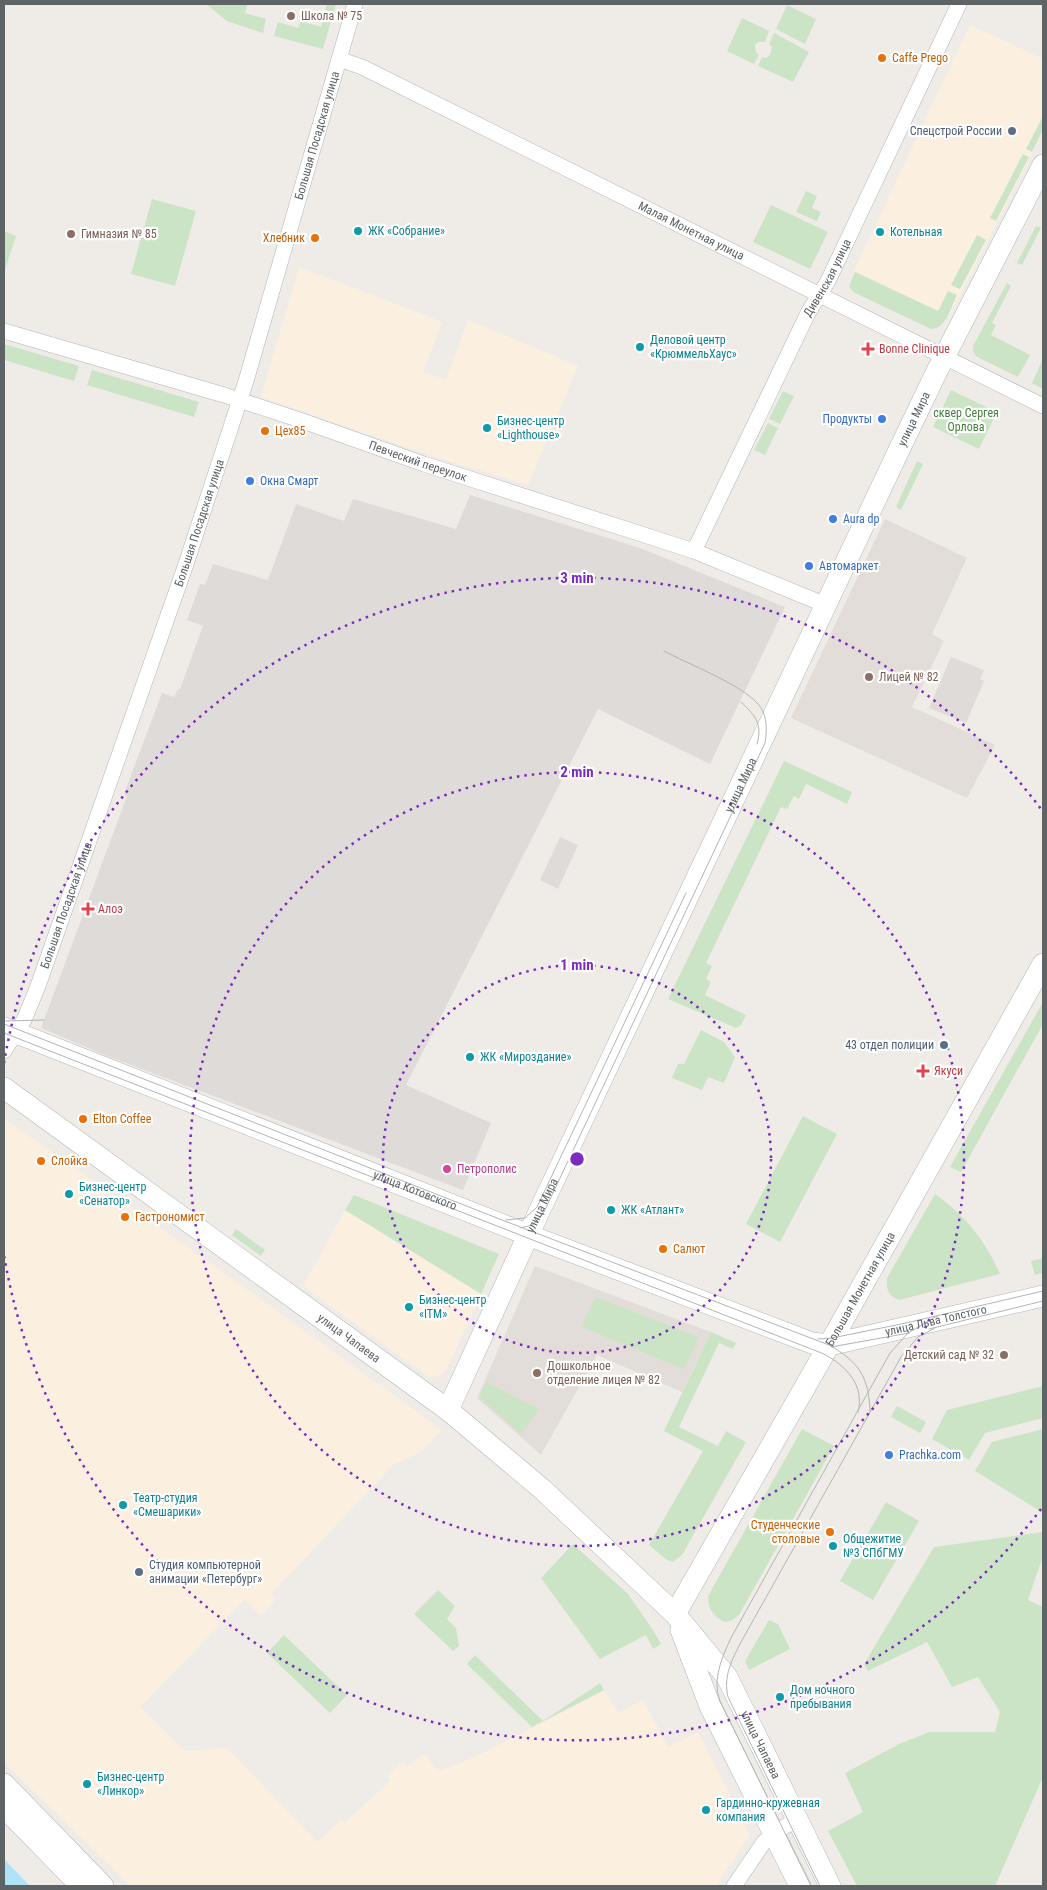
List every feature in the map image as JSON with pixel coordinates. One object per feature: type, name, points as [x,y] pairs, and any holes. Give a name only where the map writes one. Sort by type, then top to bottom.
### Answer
[{"type":"street","name":"Большая Посадская улица","points":[[4,1051],[10,1030],[38,986],[182,576],[240,400],[355,4]]},
{"type":"street","name":"Дивенская улица","points":[[694,551],[808,313],[828,281],[959,4]]},
{"type":"street","name":"Малая Монетная улица","points":[[339,59],[362,67],[1043,406]]},
{"type":"street","name":"улица Мира","points":[[448,1410],[528,1235],[944,356],[1043,165]]},
{"type":"street","name":"Певческий переулок","points":[[4,330],[240,400],[424,464],[694,551],[826,605]]},
{"type":"street","name":"Большая Монетная улица","points":[[675,1614],[1043,964]]},
{"type":"street","name":"улица Котовского","points":[[10,1030],[528,1235],[803,1340],[829,1345]]},
{"type":"street","name":"улица Чапаева","points":[[4,1088],[448,1410],[548,1496],[675,1614],[727,1677],[830,1886]]},
{"type":"street","name":"улица Льва Толстого","points":[[829,1345],[1043,1296]]},
{"type":"street","name":"улица Чапаева","points":[[675,1614],[710,1706],[800,1886]]},
{"type":"street","points":[[4,1784],[103,1886]]},
{"type":"street","points":[[4,1807],[81,1886]]},
{"type":"street","points":[[734,1886],[764,1842],[797,1819]]},
{"type":"shaded area","points":[[970,25],[1043,59],[1043,132],[949,316],[854,271]]},
{"type":"shaded area","points":[[299,268],[442,322],[423,372],[446,380],[468,320],[578,366],[528,485],[420,452],[261,397]]},
{"type":"shaded area","points":[[470,495],[640,548],[785,607],[710,764],[598,709],[406,1085],[491,1123],[463,1190],[107,1056],[41,1028],[127,796],[124,794],[162,693],[174,697],[178,689],[180,689],[203,626],[187,620],[200,584],[205,585],[213,564],[268,580],[296,504],[344,521],[353,499],[456,529]]},
{"type":"shaded area","name":"Лицей № 82","points":[[885,519],[967,558],[932,634],[944,641],[912,707],[995,745],[967,798],[791,718]]},
{"type":"shaded area","points":[[951,657],[984,670],[980,679],[984,681],[966,723],[929,708]]},
{"type":"shaded area","points":[[560,837],[578,845],[558,889],[540,880]]},
{"type":"shaded area","points":[[4,1119],[168,1233],[442,1430],[421,1452],[394,1464],[271,1594],[276,1599],[261,1616],[245,1599],[140,1707],[185,1751],[227,1748],[317,1842],[341,1820],[344,1823],[391,1781],[387,1777],[403,1761],[406,1767],[425,1754],[438,1772],[477,1756],[604,1691],[618,1713],[643,1700],[668,1747],[698,1732],[750,1835],[716,1886],[131,1886],[4,1762]]},
{"type":"shaded area","points":[[345,1210],[481,1294],[448,1367],[443,1374],[429,1377],[303,1286]]},
{"type":"shaded area","name":"Дошкольное отделение лицея № 82","points":[[535,1266],[711,1332],[682,1392],[597,1355],[541,1455],[477,1398]]},
{"type":"green space","points":[[206,4],[247,5],[245,13],[266,19],[263,33],[227,21]]},
{"type":"green space","points":[[327,4],[336,4],[323,49],[274,36],[278,22],[298,28],[301,21],[321,27]]},
{"type":"green space","points":[[787,5],[816,19],[805,44],[776,29]]},
{"type":"green space","points":[[742,18],[769,31],[765,42],[758,42],[755,45],[756,53],[759,55],[754,64],[727,51]]},
{"type":"green space","points":[[774,33],[809,52],[793,82],[758,66],[762,57],[766,58],[770,55],[772,47],[769,44]]},
{"type":"green space","points":[[1043,116],[1043,130],[1032,152],[1026,149]]},
{"type":"green space","points":[[1023,154],[1029,157],[996,221],[990,218]]},
{"type":"green space","points":[[806,191],[817,196],[812,208],[821,212],[817,221],[796,212]]},
{"type":"green space","points":[[152,199],[196,211],[175,286],[131,274]]},
{"type":"green space","points":[[771,205],[828,232],[810,269],[753,242]]},
{"type":"green space","points":[[1036,226],[1041,228],[1022,265],[1017,263]]},
{"type":"green space","points":[[4,231],[16,236],[4,273]]},
{"type":"green space","points":[[977,235],[986,240],[960,289],[951,285]]},
{"type":"green space","points":[[855,272],[938,311],[948,291],[957,295],[941,325],[931,329],[853,292],[849,286]]},
{"type":"green space","points":[[1007,283],[1011,286],[992,323],[996,325],[991,335],[1030,355],[1018,377],[977,357],[973,352],[973,346]]},
{"type":"green space","points":[[4,344],[79,366],[74,381],[4,360]]},
{"type":"green space","points":[[1043,362],[1043,389],[1032,383]]},
{"type":"green space","points":[[92,370],[199,402],[194,417],[87,385]]},
{"type":"green space","name":"сквер Сергея Орлова","points":[[951,390],[997,412],[979,449],[933,427]]},
{"type":"green space","points":[[783,391],[794,396],[780,424],[769,419]]},
{"type":"green space","points":[[768,423],[778,428],[765,455],[754,450]]},
{"type":"green space","name":"сквер Сергея Орлова","points":[[917,461],[923,464],[901,510],[896,507]]},
{"type":"green space","points":[[784,761],[852,792],[847,804],[806,784],[799,799],[794,796],[787,809],[781,807],[706,963],[712,966],[706,979],[711,982],[705,995],[746,1015],[741,1025],[736,1028],[668,999]]},
{"type":"green space","points":[[1043,1002],[1043,1024],[961,1172],[950,1167]]},
{"type":"green space","points":[[701,1030],[724,1042],[735,1057],[724,1083],[708,1077],[702,1090],[672,1078],[678,1064],[684,1064]]},
{"type":"green space","points":[[803,1116],[837,1134],[780,1242],[746,1224]]},
{"type":"green space","points":[[935,1194],[956,1211],[973,1229],[988,1250],[1000,1274],[899,1300],[888,1292],[887,1278]]},
{"type":"green space","points":[[354,1195],[499,1254],[481,1294],[345,1210]]},
{"type":"green space","points":[[236,1229],[265,1250],[261,1256],[232,1235]]},
{"type":"green space","points":[[1043,1258],[1043,1273],[1035,1275],[1031,1261]]},
{"type":"green space","points":[[595,1297],[699,1337],[684,1369],[582,1327]]},
{"type":"green space","points":[[711,1332],[736,1343],[733,1349],[719,1343],[679,1427],[718,1446],[726,1431],[746,1442],[682,1555],[673,1562],[667,1560],[649,1545],[703,1451],[664,1431]]},
{"type":"green space","points":[[486,1382],[539,1409],[521,1434],[479,1397]]},
{"type":"green space","points":[[1043,1386],[1043,1418],[985,1433],[969,1460],[932,1439],[947,1410]]},
{"type":"green space","points":[[897,1406],[926,1422],[920,1433],[891,1417]]},
{"type":"green space","points":[[802,1429],[834,1446],[739,1615],[733,1620],[725,1622],[712,1612],[708,1596]]},
{"type":"green space","points":[[1043,1429],[1043,1513],[975,1471],[992,1442]]},
{"type":"green space","points":[[886,1502],[919,1521],[873,1600],[840,1581]]},
{"type":"green space","points":[[1043,1532],[1043,1556],[1028,1600],[1043,1607],[1043,1777],[995,1886],[857,1886],[828,1831],[863,1812],[845,1773],[899,1744],[930,1732],[995,1732],[1000,1712],[978,1677],[952,1687],[927,1642],[868,1671],[864,1664],[934,1547]]},
{"type":"green space","points":[[573,1544],[628,1594],[661,1644],[653,1649],[646,1635],[600,1659],[541,1578]]},
{"type":"green space","points":[[438,1590],[455,1606],[447,1619],[456,1628],[459,1646],[453,1651],[414,1614]]},
{"type":"green space","points":[[769,1620],[778,1624],[790,1649],[749,1670],[745,1661]]},
{"type":"green space","points":[[284,1635],[347,1695],[330,1713],[267,1653]]},
{"type":"green space","points":[[475,1655],[543,1721],[600,1683],[604,1690],[532,1727],[467,1664]]},
{"type":"water","points":[[4,1859],[30,1886],[4,1886]]},
{"type":"tram line","points":[[520,1228],[533,1225],[544,1212],[765,743],[765,717],[757,703],[739,689],[664,651]]},
{"type":"tram line","points":[[741,702],[754,716],[758,725],[759,737],[757,744]]},
{"type":"tram line","points":[[506,1220],[525,1218],[537,1207],[686,893]]},
{"type":"tram line","points":[[4,1021],[44,1020]]},
{"type":"tram line","points":[[4,1024],[502,1220],[829,1345],[855,1364],[860,1372],[867,1389],[870,1412]]},
{"type":"tram line","points":[[4,1033],[824,1354],[840,1364],[852,1377],[859,1393],[858,1412]]},
{"type":"tram line","points":[[818,1339],[832,1338],[906,1323],[1043,1291]]},
{"type":"tram line","points":[[929,1329],[1043,1301]]},
{"type":"tram line","points":[[811,1886],[720,1701],[717,1685],[719,1668],[732,1636],[890,1353],[908,1333],[937,1316]]},
{"type":"tram line","points":[[820,1886],[728,1697],[728,1675],[741,1642],[901,1357],[918,1337],[935,1328]]},
{"type":"tram line","points":[[831,1347],[909,1333]]},
{"type":"place","name":"Школа № 75","points":[[291,16]]},
{"type":"place","name":"Caffe Prego","points":[[882,58]]},
{"type":"place","name":"Спецстрой России","points":[[1012,131]]},
{"type":"place","name":"ЖК «Собрание»","points":[[358,231]]},
{"type":"place","name":"Котельная","points":[[880,232]]},
{"type":"place","name":"Гимназия № 85","points":[[71,234]]},
{"type":"place","name":"Хлебник","points":[[315,238]]},
{"type":"place","name":"Деловой центр «КрюммельХаус»","points":[[640,347]]},
{"type":"place","name":"Bonne Clinique","points":[[868,349]]},
{"type":"place","name":"Продукты","points":[[882,419]]},
{"type":"place","name":"Бизнес-центр «Lighthouse»","points":[[487,428]]},
{"type":"place","name":"Цех85","points":[[265,431]]},
{"type":"place","name":"Окна Смарт","points":[[250,481]]},
{"type":"place","name":"Aura dp","points":[[833,519]]},
{"type":"place","name":"Автомаркет","points":[[809,566]]},
{"type":"place","name":"Лицей № 82","points":[[869,677]]},
{"type":"place","name":"Алоэ","points":[[88,909]]},
{"type":"place","name":"43 отдел полиции","points":[[944,1045]]},
{"type":"place","name":"ЖК «Мироздание»","points":[[470,1057]]},
{"type":"place","name":"Якуси","points":[[923,1071]]},
{"type":"place","name":"Elton Coffee","points":[[83,1119]]},
{"type":"place","name":"Слойка","points":[[41,1161]]},
{"type":"place","name":"Петрополис","points":[[447,1169]]},
{"type":"place","name":"Бизнес-центр «Сенатор»","points":[[69,1194]]},
{"type":"place","name":"ЖК «Атлант»","points":[[611,1210]]},
{"type":"place","name":"Гастрономист","points":[[125,1217]]},
{"type":"place","name":"Салют","points":[[663,1249]]},
{"type":"place","name":"Бизнес-центр «ITM»","points":[[409,1307]]},
{"type":"place","name":"Детский сад № 32","points":[[1004,1355]]},
{"type":"place","name":"Дошкольное отделение лицея № 82","points":[[537,1373]]},
{"type":"place","name":"Prachka.com","points":[[889,1455]]},
{"type":"place","name":"Театр-студия «Смешарики»","points":[[123,1505]]},
{"type":"place","name":"Студенческие столовые","points":[[830,1532]]},
{"type":"place","name":"Общежитие №3 СПбГМУ","points":[[833,1546]]},
{"type":"place","name":"Студия компьютерной анимации «Петербург»","points":[[139,1572]]},
{"type":"place","name":"Дом ночного пребывания","points":[[780,1697]]},
{"type":"place","name":"Бизнес-центр «Линкор»","points":[[87,1784]]},
{"type":"place","name":"Гардинно-кружевная компания","points":[[706,1810]]}]
